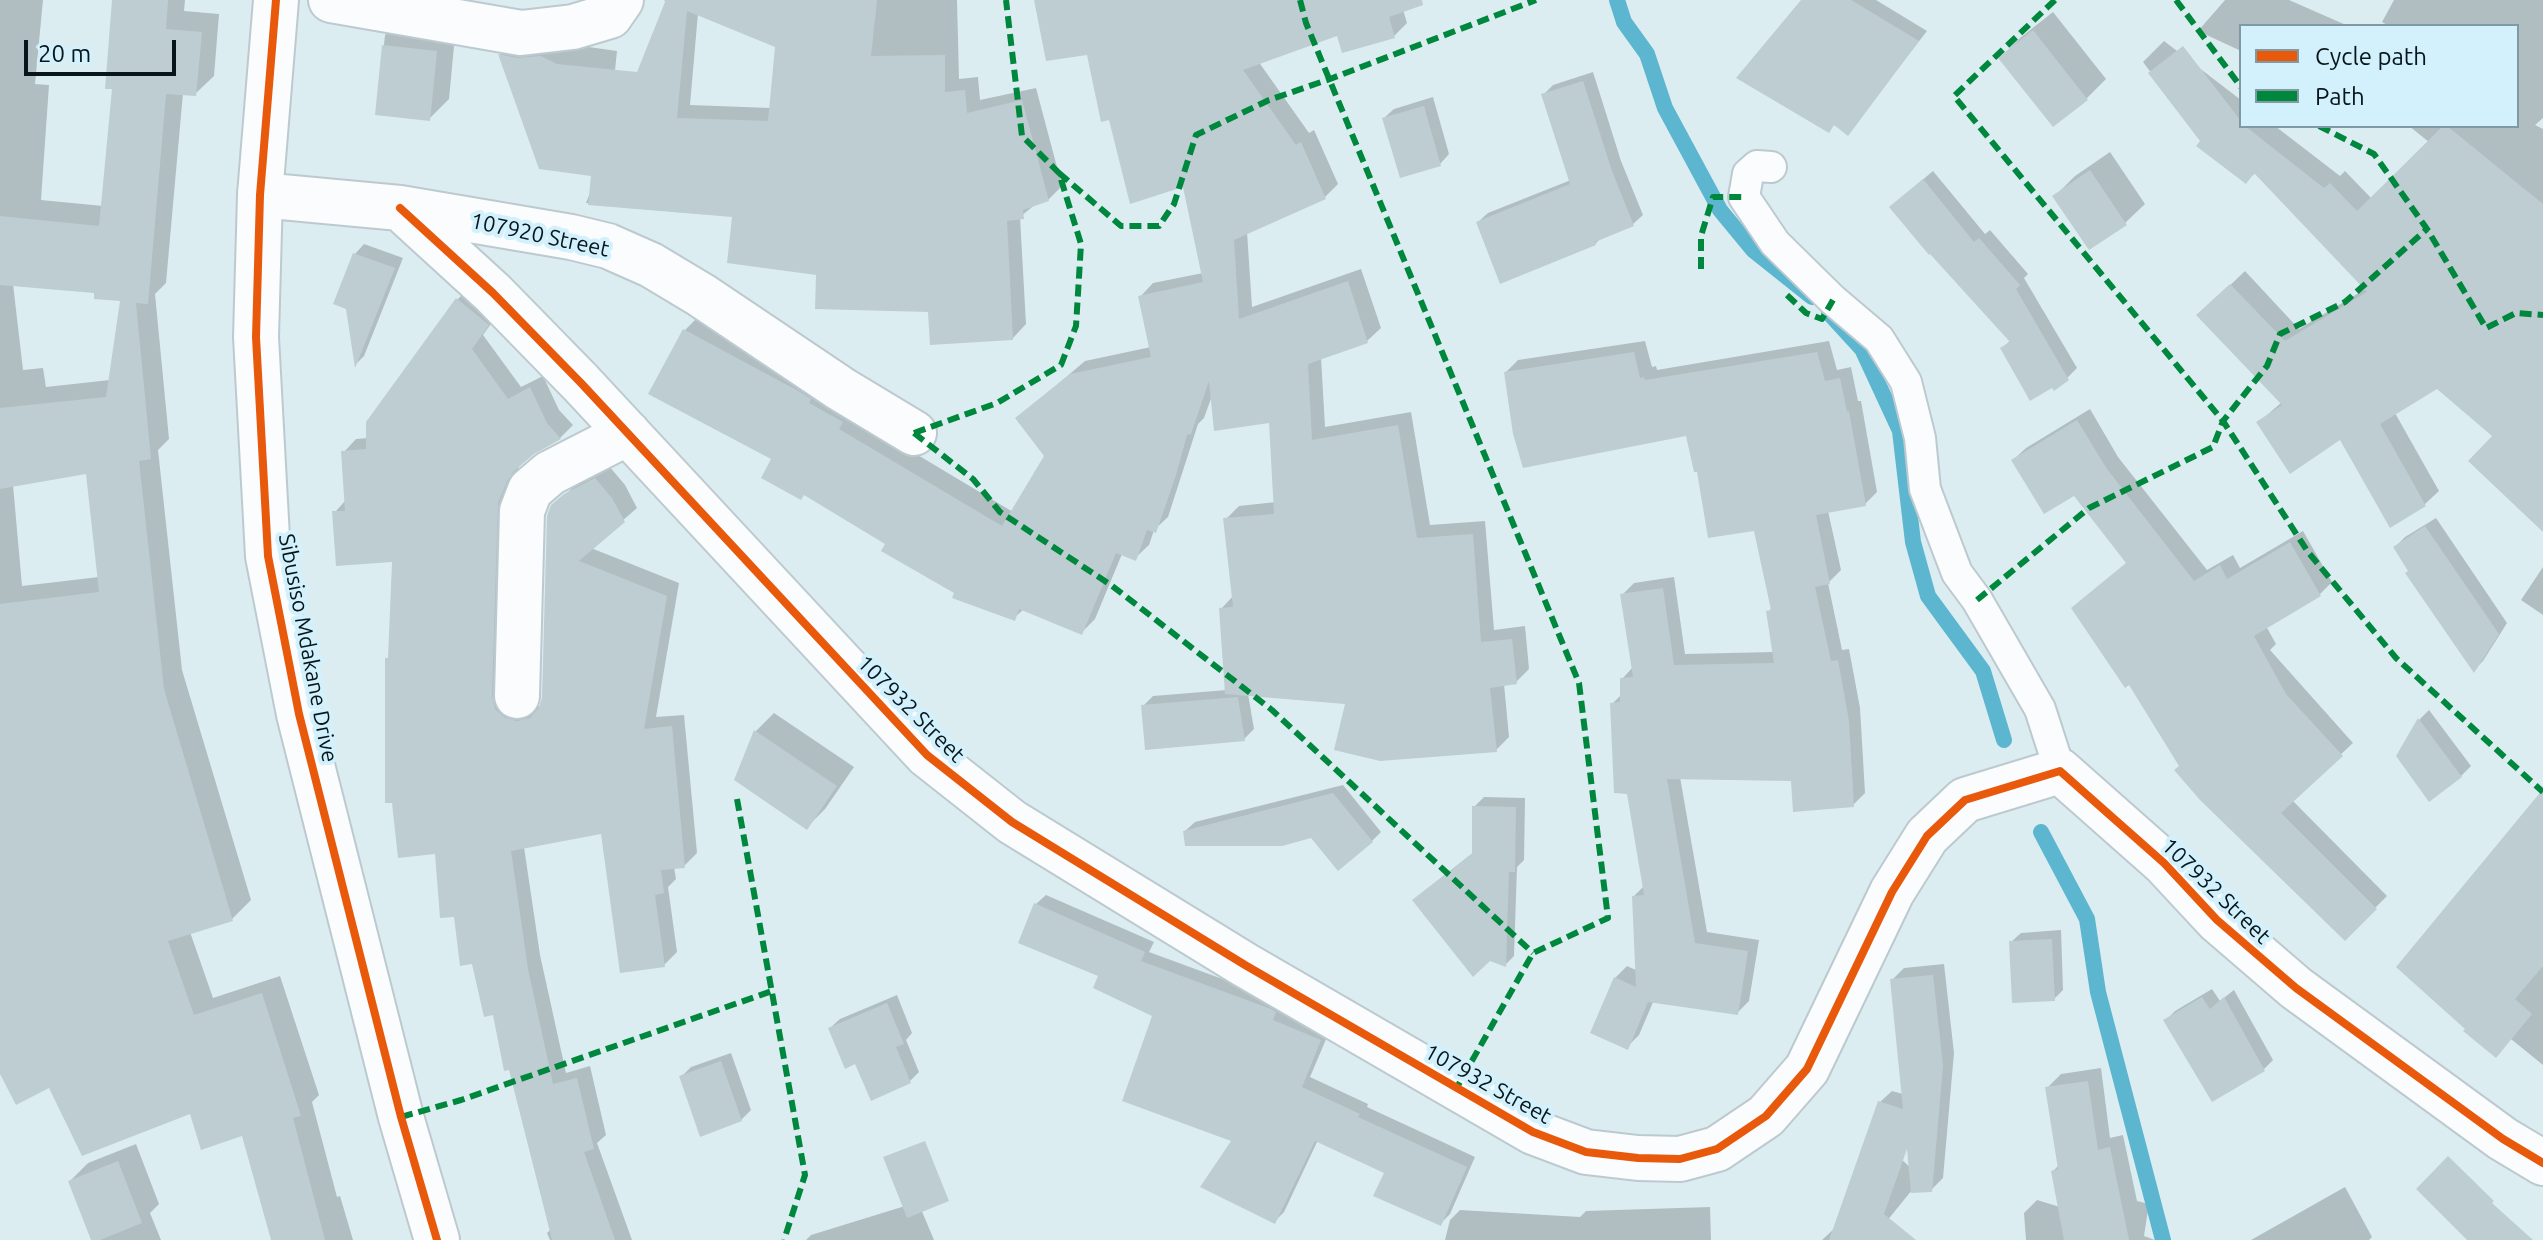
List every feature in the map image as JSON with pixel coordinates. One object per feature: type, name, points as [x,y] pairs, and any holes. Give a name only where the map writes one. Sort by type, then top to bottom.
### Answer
[{"type":"street","name":"Sibusiso Mdakane Drive","points":[[276,0],[260,195],[256,337],[268,556],[299,714],[401,1117],[437,1240]]},
{"type":"street","points":[[331,0],[521,33],[573,27],[610,16],[621,0]]},
{"type":"street","name":"107920 Street","points":[[260,195],[400,208],[608,246],[651,265],[701,295],[841,389],[914,433]]},
{"type":"street","name":"107932 Street","points":[[400,208],[493,293],[628,433],[916,745],[987,804],[1348,1026],[1533,1132],[1586,1152],[1680,1159],[1717,1149],[1766,1116],[1807,1069],[1892,892],[1927,836],[1965,800],[2060,771],[2164,863],[2217,920],[2296,988],[2503,1139],[2543,1163]]},
{"type":"street","points":[[517,696],[522,511],[530,490],[550,473],[628,433]]},
{"type":"lane","points":[[1771,167],[1757,166],[1748,174],[1744,197],[1775,243],[1833,300],[1879,339],[1906,382],[1920,438],[1925,489],[1957,573],[1977,600],[2040,709],[2060,771]]},
{"type":"building","points":[[112,0],[168,0],[166,29],[202,32],[196,96],[166,94],[148,304],[136,303],[151,459],[139,461],[164,689],[233,921],[168,941],[194,1015],[262,993],[301,1116],[293,1118],[325,1240],[271,1240],[242,1136],[201,1150],[190,1114],[82,1156],[49,1088],[16,1105],[0,1074],[0,604],[99,592],[86,474],[0,489],[0,408],[106,397],[120,301],[94,299],[94,293],[0,285],[0,216],[99,226],[112,89],[105,89]]},
{"type":"building","points":[[877,0],[871,56],[945,55],[945,92],[965,90],[967,113],[1022,100],[1049,201],[1023,210],[1024,219],[1007,221],[1013,340],[930,345],[928,312],[815,309],[816,275],[727,263],[732,217],[588,205],[591,176],[539,169],[498,54],[517,58],[541,56],[557,64],[637,72],[665,2]],"holes":[[[687,11],[775,47],[768,121],[677,118]]]},
{"type":"building","points":[[1034,0],[1422,0],[1423,5],[1389,17],[1395,38],[1342,53],[1337,36],[1243,70],[1296,145],[1301,142],[1326,199],[1234,240],[1239,319],[1348,281],[1368,343],[1308,364],[1312,440],[1398,425],[1417,538],[1473,534],[1481,642],[1512,639],[1517,684],[1490,688],[1497,752],[1380,761],[1334,750],[1345,704],[1225,694],[1219,608],[1233,607],[1223,518],[1274,514],[1269,423],[1214,431],[1209,381],[1191,434],[1187,435],[1156,533],[1147,530],[1136,561],[1116,553],[1082,635],[1019,609],[1015,621],[952,598],[954,593],[881,551],[885,544],[804,495],[801,500],[761,478],[771,459],[648,394],[683,329],[800,392],[811,399],[809,403],[843,422],[839,429],[1002,526],[1044,456],[1015,418],[1070,374],[1151,357],[1138,296],[1203,282],[1183,187],[1130,204],[1109,120],[1101,122],[1087,55],[1046,61]]},
{"type":"building","points":[[1801,0],[1851,0],[1919,41],[1848,136],[1834,125],[1829,133],[1736,78]]},
{"type":"building","points":[[2033,30],[2088,100],[2053,127],[1998,58]]},
{"type":"building","points":[[382,45],[437,51],[430,121],[375,115]]},
{"type":"building","points":[[2183,46],[2239,118],[2239,128],[2248,128],[2324,188],[2330,183],[2357,211],[2441,128],[2449,128],[2543,204],[2543,532],[2468,461],[2492,436],[2437,389],[2380,424],[2426,506],[2390,528],[2340,440],[2290,474],[2256,422],[2282,405],[2196,315],[2230,284],[2285,341],[2367,292],[2254,173],[2246,184],[2196,146],[2200,141],[2148,73]]},
{"type":"building","points":[[1583,81],[1612,171],[1634,226],[1500,284],[1476,222],[1570,184],[1541,94]]},
{"type":"building","points":[[1424,106],[1441,166],[1400,178],[1382,118]]},
{"type":"building","points":[[2090,170],[2127,225],[2089,250],[2052,196]]},
{"type":"building","points":[[1923,179],[1974,242],[1979,238],[2020,285],[2016,289],[2069,380],[2054,391],[2052,388],[2030,401],[2000,348],[2010,342],[1889,207]]},
{"type":"building","points":[[353,253],[395,268],[355,368],[346,309],[333,304]]},
{"type":"building","points":[[456,298],[489,325],[472,349],[508,399],[530,387],[547,423],[561,439],[534,454],[514,471],[498,503],[492,695],[495,709],[505,718],[517,721],[530,718],[539,708],[542,697],[547,516],[551,505],[564,494],[595,478],[612,498],[625,522],[579,561],[667,596],[644,729],[672,726],[685,868],[661,870],[664,893],[655,895],[665,967],[620,973],[601,834],[511,851],[528,969],[553,1084],[577,1078],[594,1149],[584,1152],[615,1240],[552,1240],[509,1070],[504,1071],[493,1015],[484,1017],[472,964],[460,966],[454,917],[440,918],[435,854],[398,858],[392,803],[385,803],[385,658],[388,658],[392,562],[336,566],[332,511],[345,511],[341,451],[366,449],[366,422]]},
{"type":"building","points":[[1634,352],[1640,378],[1644,377],[1645,380],[1817,352],[1825,381],[1840,378],[1866,506],[1816,515],[1830,584],[1815,587],[1831,661],[1838,660],[1849,721],[1854,807],[1793,812],[1791,781],[1667,779],[1695,943],[1748,951],[1738,1015],[1648,1002],[1628,1050],[1590,1033],[1614,977],[1636,987],[1632,896],[1644,895],[1627,794],[1614,793],[1610,703],[1620,702],[1620,678],[1633,677],[1620,594],[1663,588],[1674,665],[1774,663],[1766,611],[1771,610],[1754,531],[1708,538],[1697,472],[1694,472],[1686,436],[1523,468],[1513,434],[1504,372]]},
{"type":"building","points":[[2077,420],[2107,469],[2194,581],[2220,565],[2227,579],[2290,542],[2321,596],[2254,636],[2286,694],[2343,756],[2281,813],[2377,909],[2345,941],[2200,800],[2174,770],[2179,766],[2129,685],[2125,688],[2071,608],[2126,563],[2074,496],[2044,514],[2011,460]]},
{"type":"building","points":[[2425,526],[2499,634],[2474,673],[2405,573],[2408,571],[2393,547]]},
{"type":"building","points":[[1238,697],[1245,741],[1145,750],[1141,705]]},
{"type":"building","points":[[2418,718],[2462,777],[2429,802],[2396,756]]},
{"type":"building","points":[[754,730],[837,786],[807,830],[734,780]]},
{"type":"building","points":[[2543,789],[2543,966],[2515,999],[2532,1014],[2496,1058],[2396,967]]},
{"type":"building","points":[[1333,793],[1373,842],[1338,871],[1311,838],[1282,846],[1185,846],[1183,831]]},
{"type":"building","points":[[1472,806],[1516,807],[1515,872],[1509,872],[1506,967],[1490,961],[1473,977],[1412,900],[1472,854]]},
{"type":"building","points":[[1034,903],[1145,952],[1141,961],[1271,1009],[1276,1012],[1273,1020],[1321,1040],[1302,1087],[1360,1114],[1358,1117],[1467,1167],[1441,1226],[1373,1196],[1384,1173],[1315,1141],[1275,1224],[1200,1187],[1231,1141],[1122,1101],[1152,1016],[1093,988],[1098,976],[1018,943]]},
{"type":"building","points":[[2052,939],[2055,1001],[2012,1003],[2009,941]]},
{"type":"building","points":[[1933,975],[1943,1066],[1932,1192],[1911,1193],[1907,1149],[1884,1214],[1916,1240],[1829,1240],[1878,1101],[1903,1109],[1890,979]]},
{"type":"building","points":[[2202,997],[2210,1009],[2224,997],[2265,1071],[2212,1102],[2163,1020]]},
{"type":"building","points":[[887,1003],[904,1044],[896,1047],[911,1083],[871,1101],[855,1064],[845,1069],[828,1028]]},
{"type":"building","points":[[721,1061],[742,1121],[700,1137],[679,1076]]},
{"type":"building","points":[[2088,1081],[2098,1150],[2110,1147],[2129,1240],[2064,1240],[2051,1171],[2058,1169],[2045,1087]]},
{"type":"building","points":[[925,1141],[949,1201],[907,1218],[883,1157]]},
{"type":"building","points":[[2448,1156],[2494,1201],[2492,1203],[2533,1240],[2467,1240],[2416,1189]]},
{"type":"building","points":[[118,1161],[142,1223],[100,1240],[91,1240],[68,1181]]},
{"type":"waterway","points":[[1617,0],[1624,22],[1647,54],[1665,108],[1720,210],[1753,250],[1812,297]]},
{"type":"waterway","points":[[1829,313],[1862,349],[1900,431],[1913,542],[1928,596],[1983,671],[2004,740]]},
{"type":"waterway","points":[[2041,832],[2087,919],[2098,992],[2163,1240]]},
{"type":"marked path","points":[[914,433],[997,403],[1061,365],[1076,326],[1081,244],[1059,173],[1022,136],[1006,0]]},
{"type":"marked path","points":[[1300,0],[1306,23],[1579,683],[1608,918],[1533,953],[1456,1089]]},
{"type":"marked path","points":[[1059,173],[1121,226],[1159,226],[1174,204],[1196,135],[1269,100],[1536,0]]},
{"type":"marked path","points":[[2055,0],[1954,96],[2223,421],[2308,552],[2396,658],[2543,792]]},
{"type":"marked path","points":[[2176,0],[2239,84]]},
{"type":"marked path","points":[[2323,128],[2374,154],[2427,229],[2486,328],[2516,313],[2543,315]]},
{"type":"marked path","points":[[1701,269],[1701,236],[1713,197],[1744,197]]},
{"type":"marked path","points":[[1977,600],[2089,508],[2213,447],[2223,421],[2267,366],[2280,334],[2345,302],[2427,229]]},
{"type":"marked path","points":[[1787,295],[1806,313],[1822,319],[1833,300]]},
{"type":"marked path","points":[[914,433],[973,479],[1000,512],[1111,585],[1272,710],[1533,953]]},
{"type":"marked path","points":[[737,799],[805,1175],[784,1240]]},
{"type":"marked path","points":[[401,1117],[461,1100],[772,991]]},
{"type":"cycle path","points":[[276,0],[260,195],[256,337],[268,556],[299,714],[401,1117],[437,1240]]},
{"type":"cycle path","points":[[400,208],[493,293],[581,383],[927,755],[1012,822],[1245,965],[1533,1132],[1586,1152],[1680,1159],[1717,1149],[1766,1116],[1807,1069],[1892,892],[1927,836],[1965,800],[2060,771],[2164,863],[2217,920],[2296,988],[2503,1139],[2543,1163]]}]
